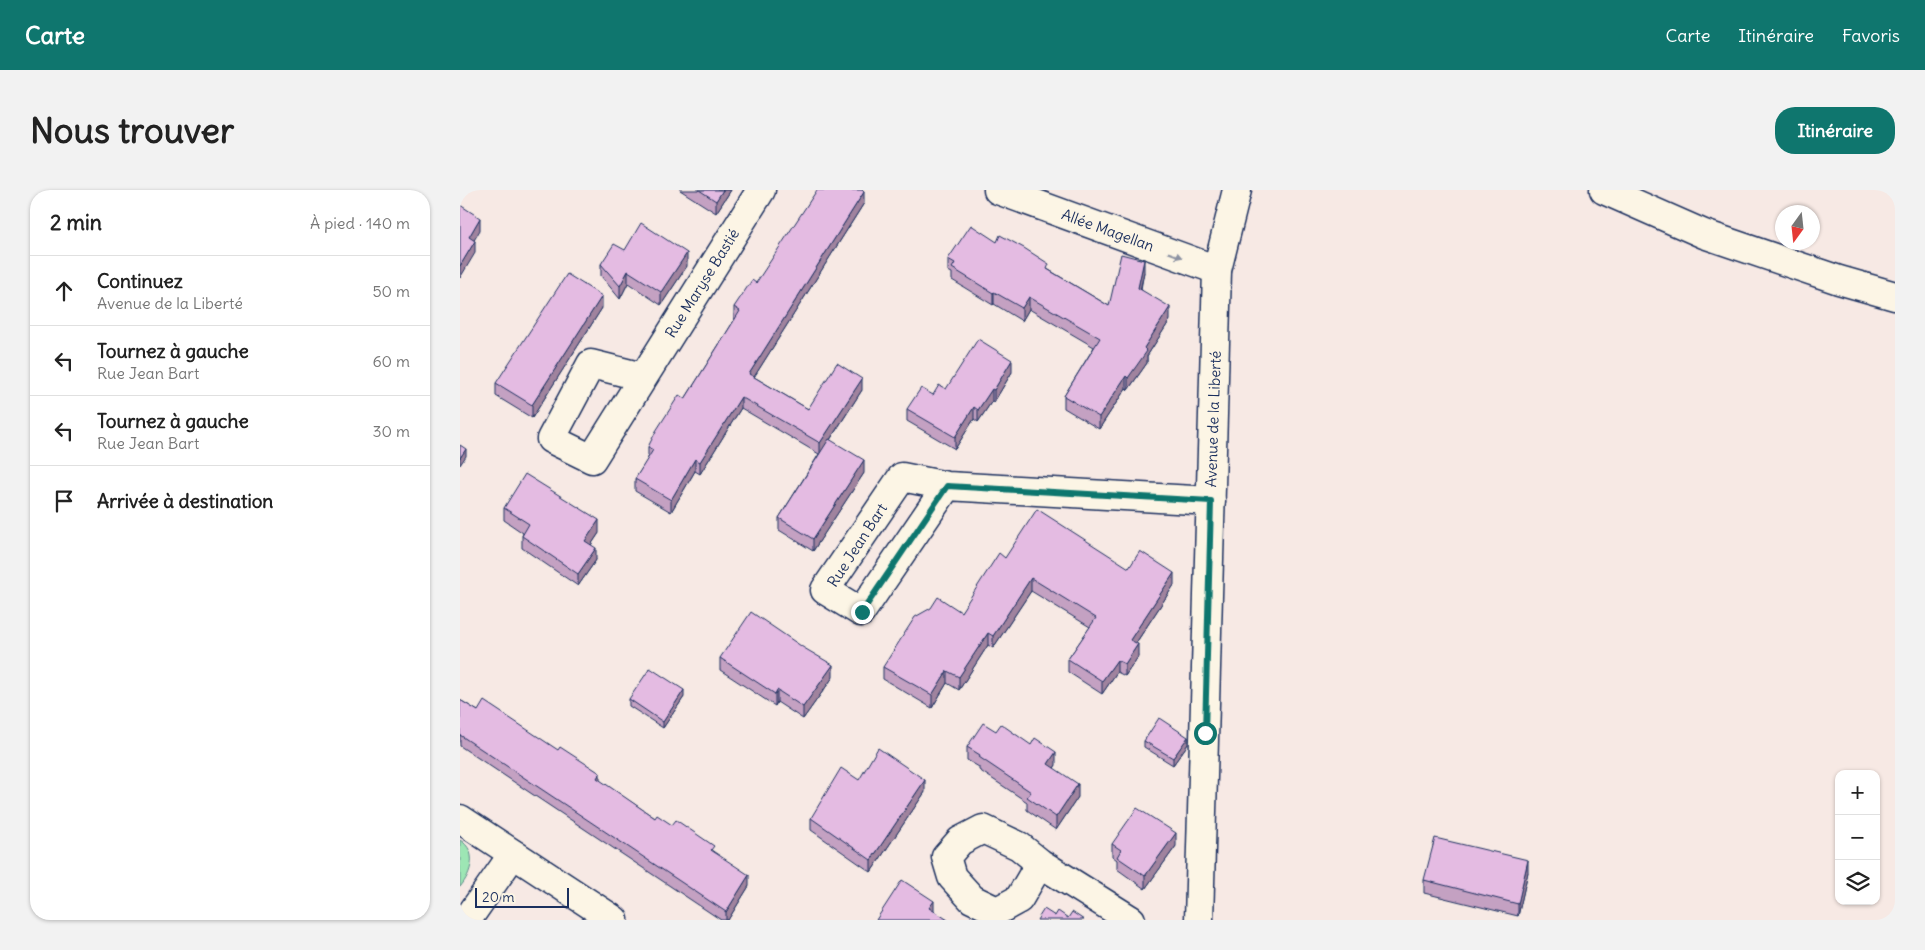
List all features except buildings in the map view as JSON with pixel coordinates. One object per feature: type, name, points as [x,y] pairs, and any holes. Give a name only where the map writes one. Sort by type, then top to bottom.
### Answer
[{"type":"street","name":"Rue Maryse Bastié","points":[[643,377],[760,190]]},
{"type":"street","name":"Allée Magellan","points":[[998,190],[1217,270]]},
{"type":"street","name":"Avenue de la Liberté","points":[[1199,920],[1217,270],[1237,190]]},
{"type":"street","points":[[1604,190],[1704,234],[1839,280],[1895,296]]},
{"type":"street","name":"Rue Jean Bart","points":[[947,486],[862,612],[826,590],[902,478],[947,486],[1211,501]]},
{"type":"street","points":[[460,819],[614,920]]},
{"type":"street","points":[[467,920],[513,854]]},
{"type":"street","points":[[1040,863],[1131,920]]},
{"type":"green space","points":[[460,840],[469,850],[471,862],[468,875],[460,887]]},
{"type":"route","points":[[862,612],[947,486],[1211,501],[1205,733]]}]
